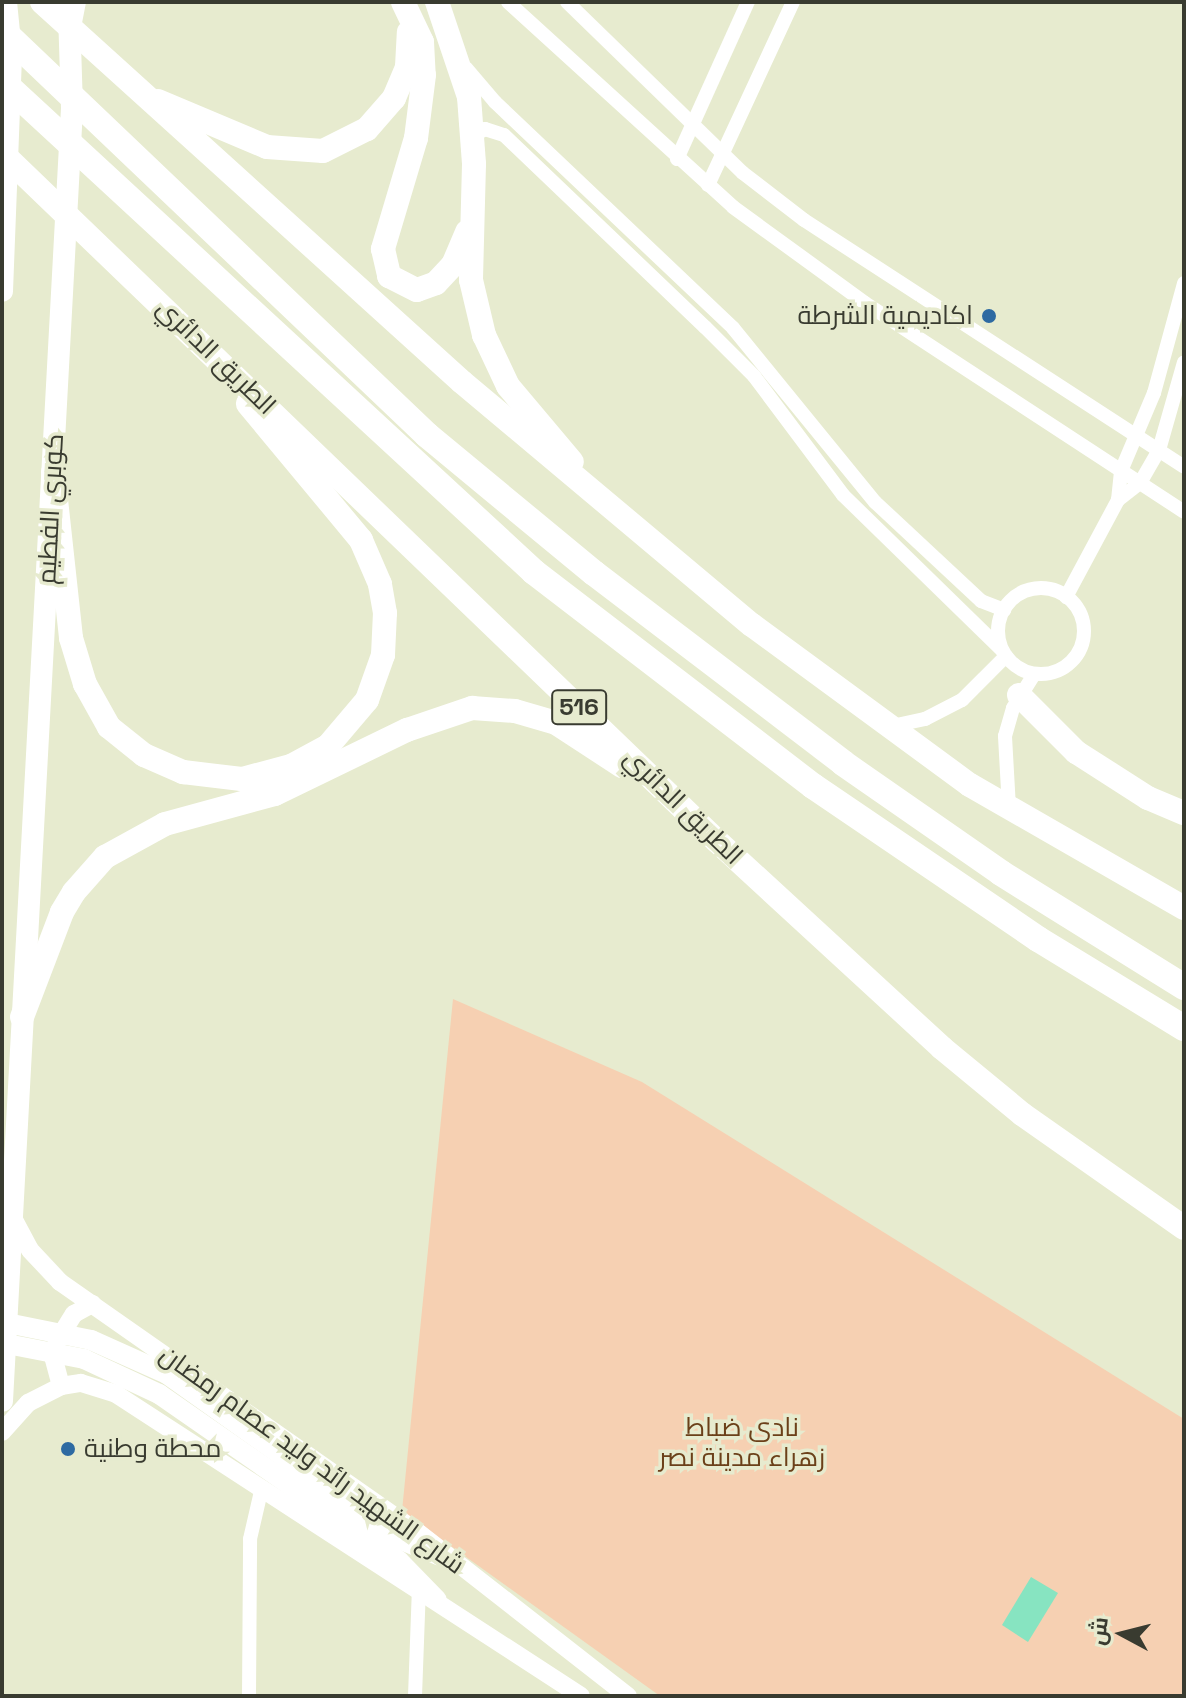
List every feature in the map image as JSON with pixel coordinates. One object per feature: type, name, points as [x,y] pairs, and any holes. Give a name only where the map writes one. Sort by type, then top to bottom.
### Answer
[{"type":"highway","points":[[42,2],[135,91],[587,489],[752,625],[1009,808],[1184,908]]},
{"type":"highway","points":[[135,91],[267,147],[310,152],[339,146],[381,116],[402,80],[409,50],[403,2]]},
{"type":"highway","points":[[403,2],[422,42],[424,75],[416,138],[383,249],[389,276],[417,290],[436,283],[453,265],[472,223]]},
{"type":"highway","points":[[437,2],[460,60],[473,136],[471,280],[493,358],[508,386],[563,448],[587,489]]},
{"type":"highway","points":[[2,30],[427,435],[594,573],[843,763],[1001,873],[1184,987]]},
{"type":"highway","name":"الطريق الدائري","points":[[2,81],[534,572],[813,786],[1038,939],[1184,1028]]},
{"type":"highway","name":"الطريق الدائري","points":[[3,169],[204,344],[717,841],[942,1048],[1022,1114],[1184,1228]]},
{"type":"highway","name":"516","points":[[53,472],[71,638],[85,684],[109,727],[144,755],[213,778],[266,775],[328,746],[357,715],[377,678],[385,636],[380,584],[344,516],[261,422],[204,344]]},
{"type":"highway","points":[[1019,695],[1076,752],[1148,798],[1184,813]]},
{"type":"highway","name":"516","points":[[22,1017],[62,912],[105,857],[165,824],[304,783],[451,712],[495,708],[556,723],[609,756],[717,841]]},
{"type":"main road","points":[[2,291],[3,169],[11,52],[6,2]]},
{"type":"main road","name":"كوبري الفطيم","points":[[2,1401],[72,108],[70,9]]},
{"type":"main road","points":[[2,1322],[67,1333],[142,1361],[203,1396],[259,1450],[399,1561],[428,1594]]},
{"type":"main road","points":[[2,1343],[57,1351],[135,1380],[259,1450],[399,1539],[455,1562]]},
{"type":"street","points":[[508,2],[708,185],[865,303],[1184,512]]},
{"type":"street","points":[[567,2],[723,154],[804,220],[1184,467]]},
{"type":"street","points":[[677,159],[748,2]]},
{"type":"street","points":[[708,185],[793,2]]},
{"type":"street","points":[[460,60],[556,160],[733,328],[786,388],[844,469],[893,520],[981,601],[1004,610]]},
{"type":"street","points":[[473,136],[485,129],[499,131],[738,359],[843,495],[1004,653],[1034,675],[1054,674],[1071,664],[1082,648],[1085,628],[1080,609],[1066,597],[1039,587],[1012,599],[999,623],[1004,653]]},
{"type":"street","points":[[544,173],[556,160]]},
{"type":"street","points":[[1066,597],[1118,500],[1121,471],[1137,435],[1184,283]]},
{"type":"street","points":[[1118,500],[1140,483],[1159,450],[1184,362]]},
{"type":"street","points":[[892,726],[925,719],[962,700],[1004,653]]},
{"type":"street","points":[[1009,808],[1003,750],[1019,695],[1034,675]]},
{"type":"street","name":"شارع الشهيد رائد وليد عصام رمضان","points":[[11,1213],[39,1262],[92,1304],[278,1430],[628,1696]]},
{"type":"street","points":[[2,1432],[28,1403],[61,1386],[54,1359],[57,1341],[74,1314],[92,1304]]},
{"type":"street","name":"شارع الشهيد رائد وليد عصام رمضان","points":[[61,1386],[88,1384],[136,1404],[581,1696]]},
{"type":"street","points":[[249,1696],[250,1539],[262,1487]]},
{"type":"street","points":[[415,1696],[428,1594]]},
{"type":"green space","name":"نادى ضباط زهراء مدينة نصر","points":[[453,999],[642,1082],[1184,1419],[1184,1696],[660,1696],[402,1511]]},
{"type":"shaded area","points":[[1031,1577],[1058,1593],[1028,1642],[1002,1625]]},
{"type":"place","name":"اكاديمية الشرطة","points":[[989,316]]},
{"type":"place","name":"محطة وطنية","points":[[68,1449]]}]
